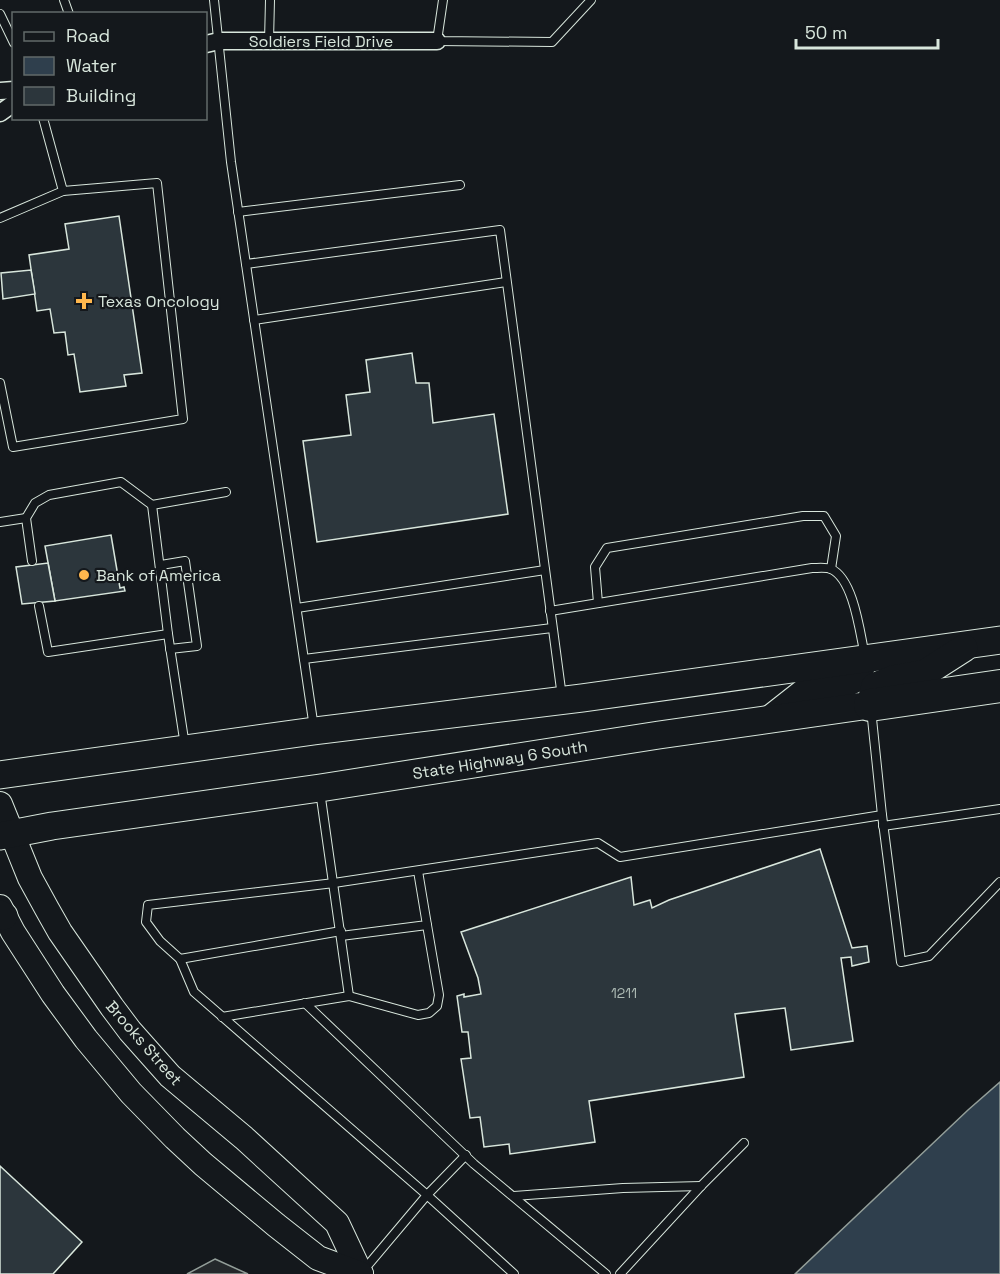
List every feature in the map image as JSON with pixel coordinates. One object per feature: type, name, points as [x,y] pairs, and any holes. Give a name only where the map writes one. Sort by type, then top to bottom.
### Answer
[{"type":"highway","name":"State Highway 6 South","points":[[870,705],[1000,686]]},
{"type":"main road","points":[[0,776],[314,731],[562,701],[1000,640]]},
{"type":"main road","points":[[870,705],[875,686],[893,679],[925,674],[970,644]]},
{"type":"main road","points":[[771,719],[807,691],[841,686],[855,679],[866,659]]},
{"type":"main road","name":"State Highway 6 South","points":[[6,835],[52,826],[320,789],[659,735],[870,705]]},
{"type":"main road","name":"Brooks Street","points":[[0,804],[6,835],[60,932],[130,1031],[170,1076],[337,1223],[361,1274]]},
{"type":"main road","points":[[1,912],[86,1040],[131,1093],[175,1138],[203,1164],[318,1258],[361,1274]]},
{"type":"street","name":"Soldiers Field Drive","points":[[212,42],[437,41]]},
{"type":"lane","points":[[214,0],[212,42],[314,731]]},
{"type":"lane","points":[[269,41],[270,0]]},
{"type":"lane","points":[[443,0],[437,41],[552,42],[591,0]]},
{"type":"lane","points":[[0,14],[12,38]]},
{"type":"lane","points":[[43,120],[63,191]]},
{"type":"lane","points":[[0,218],[63,191],[157,183],[183,419],[13,447],[0,383]]},
{"type":"lane","points":[[238,212],[460,185]]},
{"type":"lane","points":[[246,264],[500,230],[562,701]]},
{"type":"lane","points":[[254,320],[506,282]]},
{"type":"lane","points":[[32,561],[26,518],[35,503],[49,495],[121,482],[152,505],[170,649],[186,749]]},
{"type":"lane","points":[[152,505],[226,492]]},
{"type":"lane","points":[[598,603],[595,567],[607,548],[803,516],[824,516],[836,536],[831,569]]},
{"type":"lane","points":[[0,522],[26,518]]},
{"type":"lane","points":[[161,565],[185,561],[197,646],[170,649]]},
{"type":"lane","points":[[550,611],[812,568],[831,569],[844,580],[852,596],[866,659]]},
{"type":"lane","points":[[297,608],[545,570]]},
{"type":"lane","points":[[39,606],[48,652],[168,634]]},
{"type":"lane","points":[[304,659],[552,628]]},
{"type":"lane","points":[[870,705],[901,962],[929,956],[1000,882]]},
{"type":"lane","points":[[320,789],[349,996]]},
{"type":"lane","points":[[883,826],[1000,809]]},
{"type":"lane","points":[[514,1274],[194,992],[180,959],[160,941],[146,922],[148,905],[334,884],[598,843],[620,857],[882,814]]},
{"type":"lane","points":[[222,1017],[349,996],[407,1013],[418,1015],[429,1013],[437,1005],[439,995],[418,871]]},
{"type":"lane","points":[[180,959],[341,934],[426,925]]},
{"type":"lane","points":[[305,1003],[466,1155],[606,1274]]},
{"type":"lane","points":[[620,1274],[744,1143]]},
{"type":"lane","points":[[361,1274],[427,1195],[466,1155]]},
{"type":"lane","points":[[514,1196],[623,1188],[701,1186]]},
{"type":"shaded area","points":[[215,1259],[248,1274],[187,1274]]},
{"type":"water","points":[[1000,1082],[1000,1274],[795,1274],[968,1110]]},
{"type":"building","name":"Texas Oncology","points":[[119,216],[142,373],[124,375],[126,386],[80,392],[74,354],[68,355],[65,332],[54,333],[50,309],[37,311],[29,255],[69,249],[65,224]]},
{"type":"building","points":[[31,270],[35,294],[3,299],[1,273]]},
{"type":"building","points":[[412,353],[416,383],[429,383],[433,423],[494,414],[508,514],[317,542],[303,441],[351,435],[346,395],[370,392],[366,360]]},
{"type":"building","name":"Bank of America","points":[[111,535],[120,588],[124,587],[125,591],[55,601],[45,546]]},
{"type":"building","points":[[48,563],[55,601],[22,604],[16,567]]},
{"type":"building","points":[[820,849],[852,948],[867,946],[869,962],[852,966],[851,957],[841,958],[853,1041],[791,1050],[785,1008],[735,1014],[744,1077],[589,1101],[595,1142],[510,1154],[509,1144],[484,1147],[480,1117],[470,1118],[461,1059],[471,1058],[468,1032],[462,1032],[457,996],[481,994],[478,978],[461,932],[631,877],[634,905],[650,900],[652,908],[669,900]]},
{"type":"building","points":[[0,1166],[82,1242],[53,1274],[0,1274]]},
{"type":"place","name":"Texas Oncology","points":[[84,301]]},
{"type":"place","name":"Bank of America","points":[[84,575]]}]
